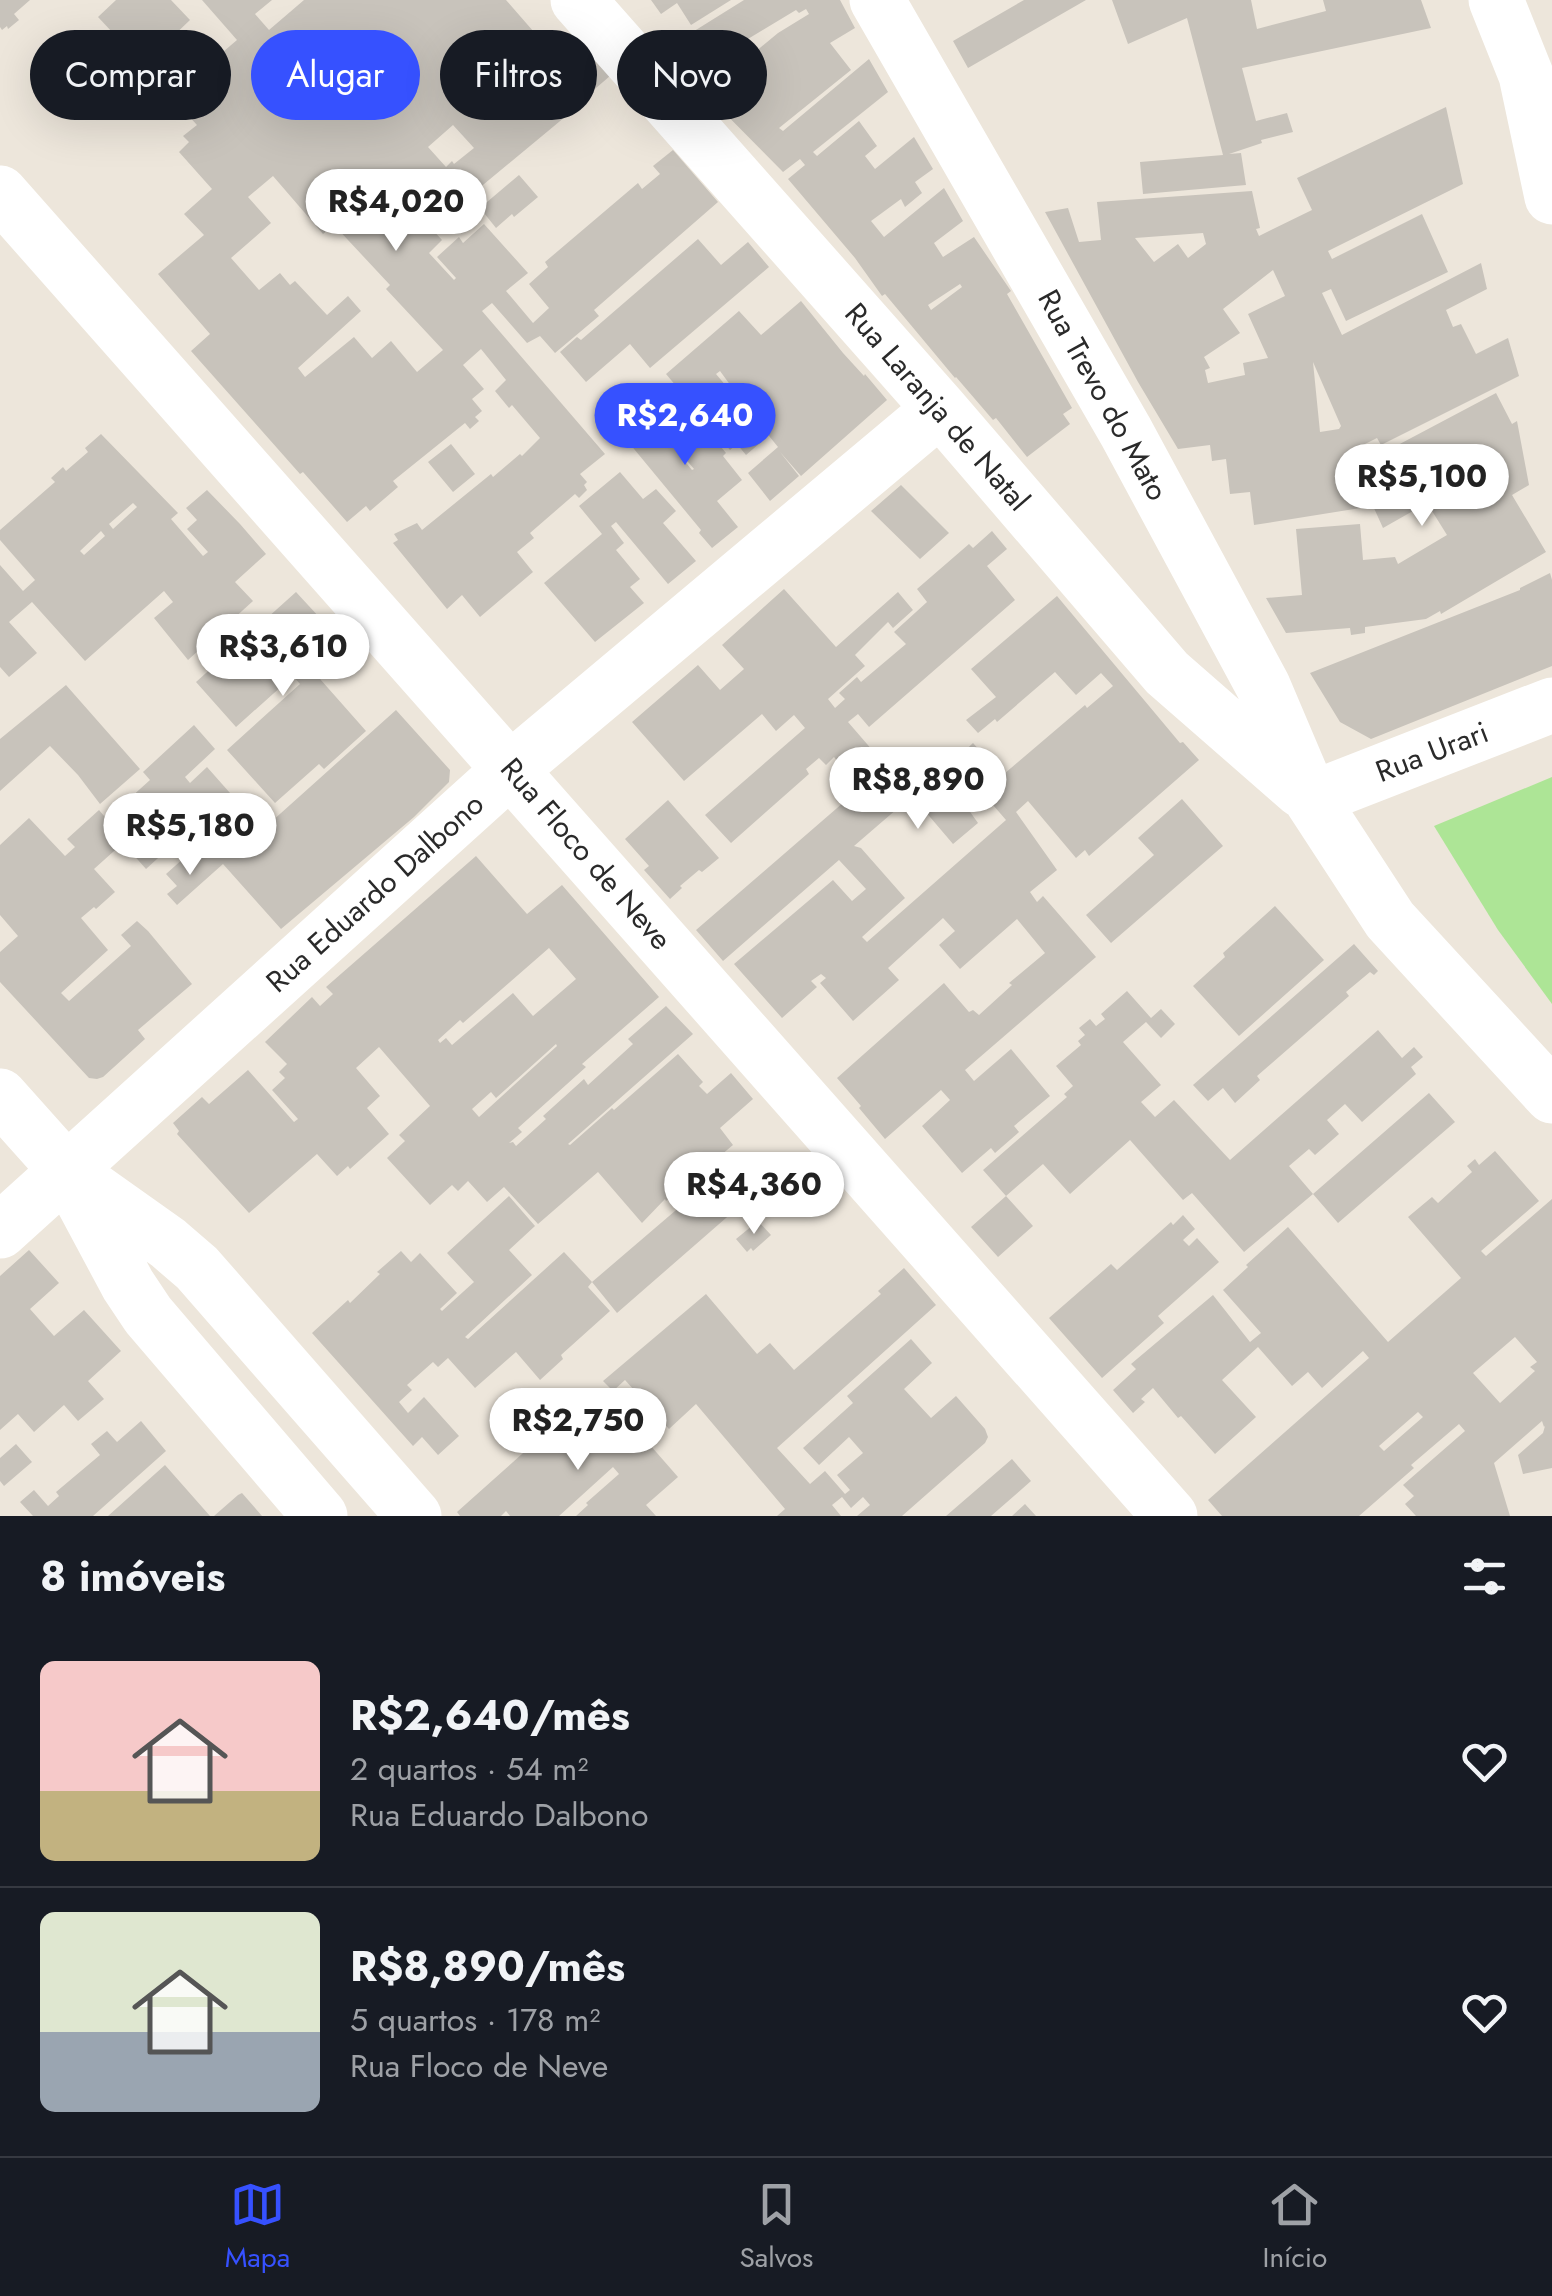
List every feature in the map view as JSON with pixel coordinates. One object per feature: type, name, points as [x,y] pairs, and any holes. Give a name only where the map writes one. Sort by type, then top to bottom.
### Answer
[{"type":"street","name":"Rua Laranja de Natal","points":[[578,0],[940,408],[1167,673],[1311,799]]},
{"type":"street","name":"Rua Trevo do Mato","points":[[877,0],[1144,466],[1263,686],[1311,799]]},
{"type":"street","points":[[1496,0],[1539,75],[1552,197]]},
{"type":"street","name":"Rua Floco de Neve","points":[[0,193],[1170,1516]]},
{"type":"street","name":"Rua Eduardo Dalbono","points":[[0,1231],[511,770],[940,408]]},
{"type":"street","name":"Rua Urari","points":[[1311,799],[1552,705]]},
{"type":"street","points":[[1311,799],[1390,920],[1552,1096]]},
{"type":"street","points":[[0,1096],[67,1172],[148,1315],[320,1516]]},
{"type":"street","points":[[67,1172],[168,1242],[197,1268],[414,1516]]},
{"type":"green space","points":[[1552,777],[1552,1004],[1498,930],[1434,826]]},
{"type":"building","points":[[0,0],[30,0],[14,14],[19,20],[8,29],[0,27]]},
{"type":"building","points":[[116,0],[171,0],[190,20],[180,30],[110,30],[98,17]]},
{"type":"building","points":[[202,0],[272,0],[255,14],[269,30],[304,0],[506,0],[532,30],[440,30],[440,120],[561,120],[431,228],[442,240],[429,253],[454,280],[437,257],[459,237],[463,243],[484,224],[528,273],[506,291],[533,323],[549,308],[529,284],[548,267],[545,262],[638,183],[642,189],[660,174],[653,166],[673,150],[718,202],[594,310],[599,316],[555,353],[540,336],[527,343],[492,303],[482,311],[605,454],[580,474],[587,482],[587,490],[579,498],[575,494],[530,533],[534,538],[517,552],[533,572],[480,617],[462,595],[447,609],[393,543],[398,540],[394,534],[417,523],[422,530],[491,474],[493,477],[522,456],[540,438],[495,391],[506,380],[481,349],[463,365],[484,389],[472,399],[482,411],[475,417],[479,421],[470,429],[465,423],[393,481],[398,487],[370,511],[366,506],[347,522],[191,351],[210,334],[158,274],[204,235],[184,214],[212,189],[179,152],[189,142],[183,136],[197,125],[192,120],[231,120],[231,45],[237,40],[231,30]],"holes":[[[453,125],[474,148],[446,167],[428,147]],[[273,176],[323,234],[334,225],[443,350],[417,372],[391,341],[372,358],[354,337],[305,377],[298,368],[361,311],[348,296],[327,315],[295,281],[290,285],[280,273],[259,290],[231,258],[271,223],[248,197]]]},
{"type":"building","points":[[651,0],[731,0],[691,25],[677,3],[661,14]]},
{"type":"building","points":[[744,0],[840,0],[855,28],[830,43],[851,70],[779,128],[783,131],[869,59],[888,92],[813,152],[817,156],[859,121],[877,146],[865,156],[875,169],[914,137],[933,169],[915,182],[922,193],[905,207],[901,199],[871,221],[884,237],[944,188],[963,221],[934,243],[943,257],[974,237],[1011,291],[1007,294],[1072,408],[1063,414],[1070,424],[1027,457],[885,294],[882,296],[788,179],[805,165],[800,159],[783,172],[732,120],[767,120],[767,42],[809,14],[806,9],[799,13],[796,10],[763,30],[696,30]],"holes":[[[960,284],[962,287],[931,310],[928,305]]]},
{"type":"building","points":[[1024,0],[1086,0],[968,68],[953,41]]},
{"type":"building","points":[[1112,0],[1251,0],[1257,29],[1326,11],[1323,0],[1421,0],[1431,28],[1242,68],[1256,121],[1287,113],[1293,132],[1229,154],[1241,153],[1246,185],[1143,194],[1140,162],[1223,155],[1187,18],[1128,44]]},
{"type":"building","points":[[597,61],[610,76],[597,87]]},
{"type":"building","points":[[1446,107],[1463,184],[1328,251],[1332,259],[1422,214],[1448,272],[1346,321],[1331,289],[1322,293],[1342,335],[1481,263],[1487,289],[1446,310],[1453,327],[1461,324],[1476,354],[1508,338],[1519,376],[1381,445],[1377,438],[1349,452],[1373,506],[1254,525],[1250,492],[1230,494],[1226,459],[1212,461],[1210,445],[1178,449],[1045,212],[1068,208],[1079,242],[1101,240],[1097,202],[1252,191],[1259,236],[1312,210],[1297,178]],"holes":[[[1203,233],[1206,244],[1188,258],[1178,244],[1154,262],[1135,238]],[[1273,270],[1285,296],[1248,314],[1268,358],[1243,363],[1245,375],[1208,383],[1205,370],[1210,368],[1204,357],[1240,333],[1223,309]],[[1313,362],[1341,426],[1320,432]]]},
{"type":"building","points":[[519,175],[538,197],[496,228],[480,208]]},
{"type":"building","points":[[698,239],[721,265],[748,242],[769,267],[650,368],[630,344],[586,382],[560,352],[577,337],[581,340]]},
{"type":"building","points":[[801,301],[887,400],[801,476],[780,452],[799,476],[770,501],[748,473],[778,447],[761,426],[773,417],[752,392],[742,401],[720,371],[716,374],[759,425],[752,432],[760,443],[746,455],[737,444],[730,450],[666,374],[739,311],[761,335]]},
{"type":"building","points":[[1496,393],[1512,424],[1517,421],[1529,485],[1512,495],[1546,552],[1426,619],[1365,627],[1365,633],[1351,635],[1350,628],[1286,633],[1266,598],[1302,595],[1296,529],[1360,524],[1363,560],[1395,557],[1398,564],[1447,535],[1427,503],[1383,528],[1358,471],[1364,468],[1362,464]]},
{"type":"building","points":[[632,398],[692,470],[667,437],[694,414],[742,480],[717,501],[738,527],[712,548],[612,417]]},
{"type":"building","points":[[101,434],[178,513],[171,519],[203,556],[208,552],[187,529],[197,520],[186,508],[207,490],[266,554],[235,582],[253,601],[188,660],[154,618],[173,602],[164,591],[85,661],[32,602],[9,622],[37,653],[9,677],[0,667],[0,565],[23,591],[35,580],[0,540],[0,530],[55,482],[51,478],[63,467],[66,471],[88,452],[85,448]],"holes":[[[133,503],[137,507],[113,529],[109,524]],[[101,531],[105,536],[84,555],[80,551]]]},
{"type":"building","points":[[451,444],[475,474],[453,492],[428,462]]},
{"type":"building","points":[[620,472],[643,499],[656,489],[676,511],[663,523],[696,561],[668,584],[616,522],[611,526],[624,543],[616,550],[640,579],[630,587],[644,603],[595,642],[544,583],[602,534],[579,506]]},
{"type":"building","points":[[901,485],[949,533],[920,559],[871,511]]},
{"type":"building","points":[[992,531],[1007,549],[987,566],[1015,600],[869,727],[858,714],[848,722],[912,796],[854,846],[861,848],[905,898],[862,937],[867,942],[1006,820],[980,790],[1113,686],[1101,673],[1076,695],[1055,672],[997,722],[995,719],[978,733],[966,720],[996,697],[971,669],[1057,596],[1180,743],[1199,760],[1089,856],[1085,850],[1076,858],[1028,801],[1016,812],[1057,870],[1030,892],[1037,902],[1043,896],[1096,957],[965,1070],[974,1081],[1011,1049],[1050,1096],[1014,1126],[1019,1132],[995,1153],[991,1148],[962,1173],[922,1126],[950,1100],[941,1090],[885,1139],[837,1078],[944,983],[969,1012],[973,1010],[979,1015],[1045,953],[1017,919],[960,969],[939,945],[955,931],[943,918],[888,968],[899,980],[853,1021],[820,983],[826,978],[821,974],[811,981],[817,987],[782,1018],[734,964],[833,880],[852,901],[866,889],[839,860],[723,961],[696,930],[844,802],[850,808],[856,802],[838,782],[848,774],[834,757],[826,765],[819,758],[806,769],[809,774],[731,843],[705,815],[805,728],[794,715],[776,731],[762,714],[684,781],[632,722],[698,665],[720,690],[744,669],[722,645],[784,589],[836,647],[898,592],[913,610],[893,628],[888,622],[855,655],[865,666],[828,699],[835,708],[845,699],[839,693],[857,677],[861,682],[906,644],[894,632],[927,602],[917,589],[969,544],[973,548]]},
{"type":"building","points":[[1550,573],[1552,666],[1371,739],[1340,722],[1310,673],[1520,590]]},
{"type":"building","points":[[296,592],[344,644],[313,671],[366,731],[324,769],[319,764],[275,803],[227,750],[300,684],[293,676],[236,727],[196,682]]},
{"type":"building","points":[[66,685],[140,769],[100,804],[50,746],[0,791],[0,739]]},
{"type":"building","points":[[396,710],[450,770],[449,782],[414,817],[281,929],[223,864],[177,905],[167,894],[177,886],[166,874],[203,841],[191,828],[146,869],[123,843],[94,869],[115,892],[81,918],[108,950],[61,993],[69,1001],[131,946],[121,935],[137,921],[192,984],[138,1030],[145,1039],[103,1077],[89,1078],[0,982],[0,952],[18,936],[0,915],[0,845],[29,818],[65,856],[75,847],[67,839],[99,810],[125,841],[150,819],[130,798],[150,780],[143,772],[194,725],[215,749],[185,777],[190,783],[207,767],[253,819],[233,836],[243,847]]},
{"type":"building","points":[[973,743],[992,764],[958,795],[978,823],[953,844],[913,797],[929,783],[916,768],[938,748],[952,763]]},
{"type":"building","points":[[1182,799],[1223,846],[1111,943],[1086,915],[1154,855],[1138,838]]},
{"type":"building","points":[[668,800],[719,858],[702,872],[699,870],[670,899],[644,870],[649,866],[625,839]]},
{"type":"building","points":[[476,856],[527,914],[562,885],[659,997],[582,1064],[586,1067],[518,1128],[522,1132],[509,1143],[516,1146],[584,1079],[588,1085],[633,1044],[628,1039],[666,1006],[693,1034],[568,1144],[678,1054],[703,1082],[699,1086],[707,1094],[731,1073],[753,1099],[720,1128],[733,1145],[665,1199],[642,1223],[598,1172],[538,1224],[504,1187],[487,1202],[468,1181],[458,1191],[452,1185],[430,1205],[387,1158],[405,1141],[399,1135],[430,1106],[379,1047],[356,1068],[380,1096],[367,1108],[389,1134],[337,1176],[317,1154],[249,1213],[177,1134],[173,1123],[202,1097],[209,1104],[248,1070],[294,1122],[298,1119],[272,1090],[285,1078],[279,1072],[287,1064],[265,1042],[312,997],[320,1006],[333,994],[326,987]],"holes":[[[549,948],[576,979],[533,1016],[513,993],[452,1045],[446,1038],[440,1043],[438,1040],[460,1020],[463,1023]],[[556,1044],[479,1117],[472,1109],[491,1092],[496,1098]]]},
{"type":"building","points":[[1275,906],[1324,960],[1239,1036],[1193,986]]},
{"type":"building","points":[[1354,944],[1378,971],[1374,975],[1370,972],[1346,992],[1349,996],[1257,1076],[1260,1080],[1235,1103],[1223,1088],[1208,1101],[1193,1085]]},
{"type":"building","points":[[1127,991],[1151,1018],[1161,1009],[1175,1024],[1161,1038],[1146,1022],[1123,1042],[1161,1085],[1141,1102],[1155,1117],[1174,1100],[1230,1160],[1378,1030],[1402,1058],[1414,1047],[1423,1057],[1411,1067],[1416,1074],[1362,1122],[1345,1104],[1327,1120],[1339,1134],[1315,1155],[1309,1149],[1289,1166],[1313,1194],[1244,1252],[1192,1193],[1183,1200],[1130,1140],[1070,1194],[1043,1164],[1006,1196],[983,1170],[1067,1097],[1064,1094],[1073,1086],[1056,1066],[1081,1045],[1078,1041],[1085,1035],[1079,1028],[1090,1019],[1096,1026],[1105,1019],[1101,1014]]},
{"type":"building","points":[[1429,1093],[1455,1122],[1338,1223],[1313,1194]]},
{"type":"building","points":[[1495,1151],[1539,1201],[1481,1251],[1486,1256],[1552,1199],[1552,1468],[1523,1474],[1518,1455],[1543,1433],[1542,1421],[1494,1463],[1510,1516],[1416,1516],[1405,1504],[1414,1496],[1403,1485],[1465,1431],[1459,1424],[1359,1516],[1222,1516],[1208,1500],[1369,1358],[1363,1351],[1322,1388],[1308,1372],[1292,1386],[1258,1347],[1222,1380],[1256,1417],[1215,1454],[1153,1388],[1133,1413],[1113,1390],[1136,1369],[1131,1364],[1213,1295],[1250,1342],[1261,1333],[1223,1290],[1288,1227],[1388,1342],[1461,1278],[1408,1217],[1432,1197],[1438,1203],[1472,1172],[1467,1166],[1475,1159],[1479,1165]],"holes":[[[1515,1337],[1537,1362],[1530,1367],[1535,1371],[1500,1403],[1473,1373]],[[1418,1412],[1423,1417],[1384,1451],[1379,1446]]]},
{"type":"building","points":[[710,1181],[734,1211],[617,1313],[592,1282]]},
{"type":"building","points":[[509,1196],[535,1226],[509,1250],[532,1275],[465,1337],[468,1339],[564,1252],[592,1282],[588,1287],[610,1311],[561,1355],[563,1359],[540,1380],[516,1352],[475,1388],[448,1358],[438,1367],[433,1362],[407,1385],[412,1390],[399,1402],[408,1413],[424,1397],[459,1436],[438,1455],[422,1437],[413,1446],[312,1333],[348,1300],[350,1303],[401,1251],[411,1262],[420,1253],[457,1293],[442,1311],[474,1282],[447,1253]]},
{"type":"building","points":[[1006,1196],[1033,1226],[998,1257],[971,1227]]},
{"type":"building","points":[[1183,1215],[1195,1229],[1183,1240],[1189,1246],[1197,1238],[1219,1262],[1158,1316],[1164,1323],[1102,1378],[1049,1318],[1111,1264],[1117,1270]]},
{"type":"building","points":[[758,1221],[771,1235],[747,1252],[736,1239]]},
{"type":"building","points":[[29,1250],[59,1283],[30,1309],[54,1336],[84,1310],[121,1351],[88,1381],[104,1399],[78,1421],[64,1405],[34,1432],[18,1414],[0,1430],[0,1276]]},
{"type":"building","points":[[904,1268],[936,1305],[777,1448],[810,1484],[825,1471],[845,1494],[850,1490],[837,1475],[863,1453],[849,1437],[819,1465],[803,1448],[853,1403],[847,1396],[911,1339],[932,1363],[904,1389],[931,1418],[956,1396],[988,1437],[902,1516],[857,1516],[870,1505],[863,1497],[851,1508],[842,1497],[832,1505],[841,1516],[777,1516],[785,1509],[696,1404],[669,1429],[625,1380],[613,1391],[603,1381],[706,1294],[757,1354],[770,1343],[794,1370],[881,1294],[878,1291]]},
{"type":"building","points":[[589,1393],[643,1452],[650,1445],[678,1477],[646,1505],[656,1516],[576,1516],[619,1474],[613,1467],[559,1516],[510,1516],[506,1511],[501,1516],[460,1516],[457,1512],[541,1437],[552,1450],[577,1427],[565,1414]]},
{"type":"building","points":[[141,1421],[166,1451],[93,1516],[33,1516],[20,1502],[34,1490],[48,1506],[59,1496],[56,1492],[100,1455],[91,1444],[107,1431],[117,1442]]},
{"type":"building","points":[[16,1444],[32,1462],[4,1486],[0,1481],[0,1458]]},
{"type":"building","points":[[1012,1459],[1031,1481],[991,1516],[946,1516]]},
{"type":"building","points":[[165,1465],[210,1516],[108,1516]]},
{"type":"building","points":[[242,1493],[262,1516],[214,1516],[238,1495]]},
{"type":"building","points":[[1025,1504],[1036,1516],[1012,1516]]}]
